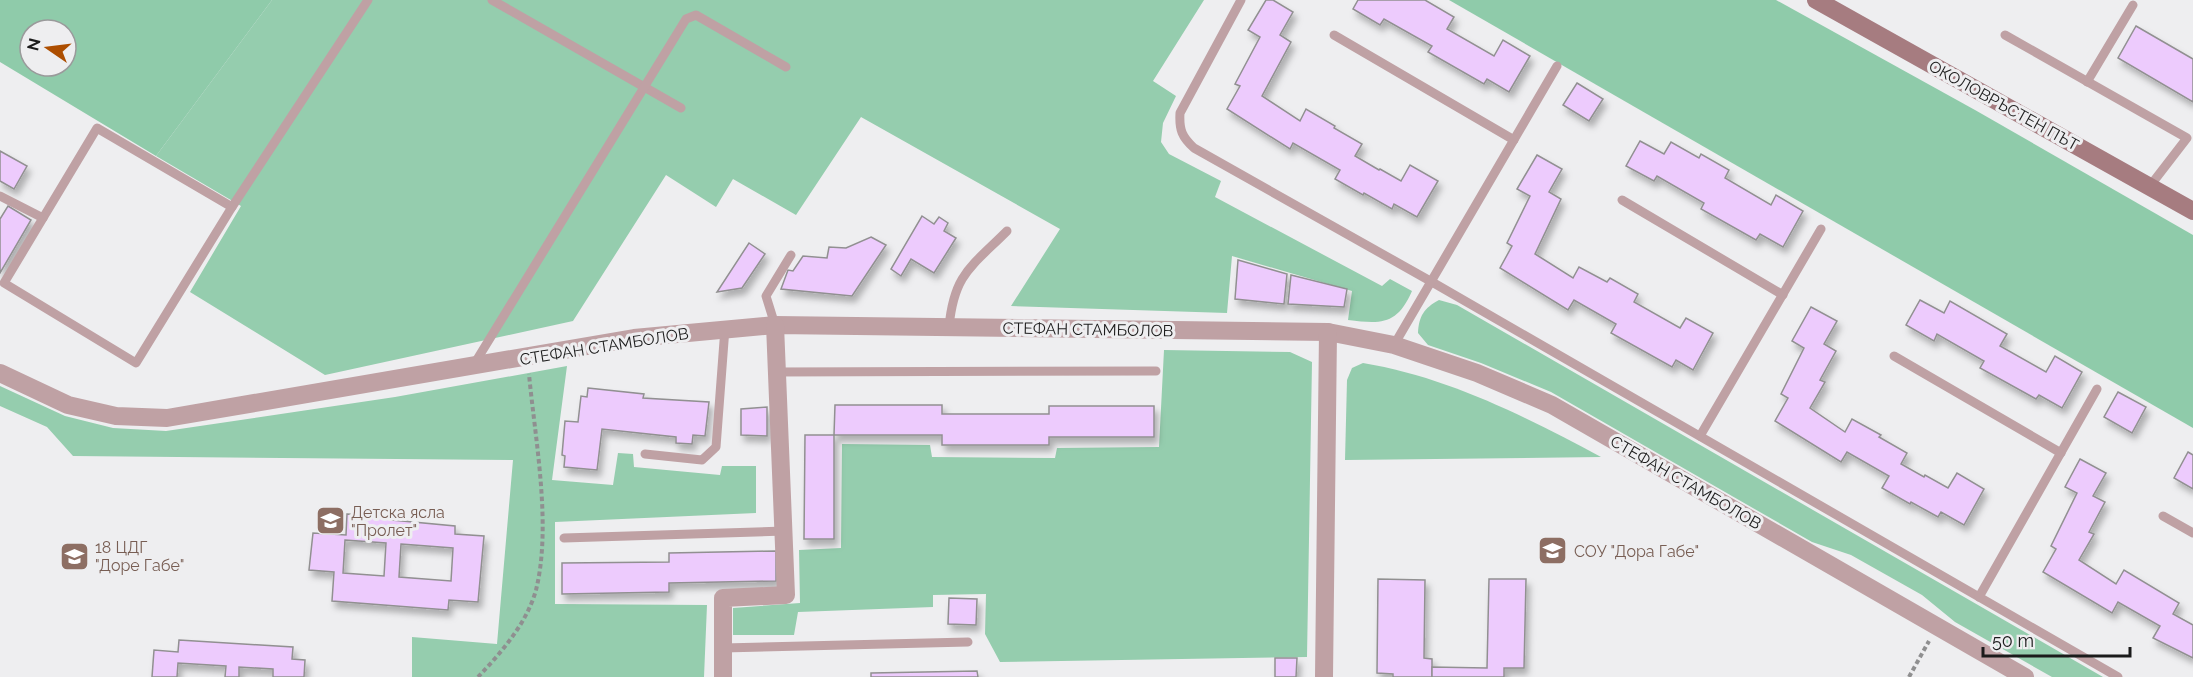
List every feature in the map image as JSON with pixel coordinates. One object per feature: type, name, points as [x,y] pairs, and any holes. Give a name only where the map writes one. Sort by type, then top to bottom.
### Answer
[{"type":"main road","name":"ОКОЛОВРЪСТЕН ПЪТ","points":[[1816,0],[2193,211]]},
{"type":"street","name":"СТЕФАН СТАМБОЛОВ","points":[[0,373],[68,405],[116,416],[167,418],[471,368],[634,338],[725,328],[775,325],[1328,332],[1394,345],[1477,373],[1552,405],[2025,677]]},
{"type":"street","points":[[723,677],[723,598],[786,595],[775,325]]},
{"type":"street","points":[[1324,677],[1328,332]]},
{"type":"lane","points":[[232,207],[97,128],[4,283],[136,363],[232,207],[368,0]]},
{"type":"lane","points":[[492,0],[681,108]]},
{"type":"lane","points":[[1241,0],[1185,100],[1179,126],[1183,138],[1194,148],[1432,282],[2118,677]]},
{"type":"lane","points":[[2087,82],[2133,5]]},
{"type":"lane","points":[[471,368],[646,88],[686,19],[696,15],[786,68]]},
{"type":"lane","points":[[1334,35],[1514,140]]},
{"type":"lane","points":[[2005,35],[2187,138],[2150,186]]},
{"type":"lane","points":[[1394,345],[1557,66]]},
{"type":"lane","points":[[0,196],[43,218]]},
{"type":"lane","points":[[1622,200],[1783,295]]},
{"type":"lane","points":[[1700,436],[1821,230]]},
{"type":"lane","points":[[949,327],[951,301],[960,278],[1007,231]]},
{"type":"lane","points":[[775,325],[766,296],[791,255]]},
{"type":"lane","points":[[645,454],[702,460],[716,447],[725,328]]},
{"type":"lane","points":[[1894,356],[2061,453]]},
{"type":"lane","points":[[777,372],[1156,371]]},
{"type":"lane","points":[[1979,597],[2097,389]]},
{"type":"lane","points":[[2163,516],[2193,533]]},
{"type":"lane","points":[[564,538],[784,531]]},
{"type":"lane","points":[[723,648],[968,642]]},
{"type":"path","points":[[478,677],[519,628],[536,590],[543,527],[527,358]]},
{"type":"path","points":[[1909,677],[1936,627]]},
{"type":"green space","points":[[0,0],[272,0],[156,156],[27,78],[78,78],[78,18],[18,18],[18,73],[0,62]]},
{"type":"green space","points":[[272,0],[1204,0],[1153,81],[1176,96],[1163,123],[1161,142],[1169,154],[1221,181],[1215,197],[1382,286],[1390,279],[1412,291],[1400,310],[1387,320],[1370,322],[1348,320],[1352,291],[1232,256],[1227,313],[1011,306],[1060,229],[861,117],[796,215],[733,179],[716,207],[666,175],[573,321],[325,375],[190,292],[241,206],[156,156]]},
{"type":"green space","points":[[1449,0],[1776,0],[1975,110],[2193,235],[2193,428]]},
{"type":"green space","points":[[1439,300],[1457,305],[2103,677],[2052,677],[1955,622],[1922,595],[1851,555],[1812,542],[1551,392],[1481,363],[1428,345],[1418,333],[1420,322],[1426,309]]},
{"type":"green space","points":[[1164,350],[1290,352],[1312,362],[1307,657],[1000,662],[985,634],[986,594],[933,595],[933,607],[798,612],[794,635],[733,635],[733,608],[800,603],[799,550],[841,548],[842,444],[930,445],[932,457],[1055,458],[1057,448],[1159,447]]},
{"type":"green space","points":[[1363,363],[1395,369],[1456,388],[1515,413],[1601,457],[1345,460],[1347,380],[1352,368]]},
{"type":"green space","points":[[567,366],[552,480],[613,485],[618,453],[633,454],[634,467],[720,475],[722,466],[756,466],[756,513],[555,522],[555,604],[707,605],[704,677],[412,677],[412,637],[497,644],[513,460],[73,456],[47,427],[0,406],[0,386],[65,416],[113,428],[166,431],[395,397]]},
{"type":"building","points":[[1266,0],[1273,0],[1293,12],[1280,35],[1291,42],[1262,96],[1300,121],[1306,109],[1335,126],[1334,128],[1362,144],[1355,156],[1401,181],[1410,165],[1438,181],[1417,217],[1394,204],[1392,209],[1364,193],[1363,195],[1335,179],[1340,170],[1293,143],[1290,149],[1227,109],[1240,86],[1235,84],[1260,37],[1248,30]]},
{"type":"building","points":[[1358,0],[1425,0],[1454,17],[1447,29],[1494,56],[1503,40],[1530,56],[1509,92],[1487,79],[1484,84],[1428,52],[1432,46],[1384,19],[1380,25],[1353,9]]},
{"type":"building","points":[[2136,26],[2193,59],[2193,102],[2118,58]]},
{"type":"building","points":[[1577,83],[1603,99],[1589,121],[1563,105]]},
{"type":"building","points":[[1640,141],[1664,154],[1671,142],[1699,158],[1701,154],[1729,170],[1725,178],[1771,205],[1776,195],[1803,211],[1783,247],[1760,234],[1756,240],[1701,209],[1704,203],[1657,176],[1654,181],[1626,166]]},
{"type":"building","points":[[0,151],[27,166],[14,189],[0,181]]},
{"type":"building","points":[[1537,155],[1562,169],[1549,192],[1561,199],[1535,254],[1573,278],[1579,267],[1607,282],[1610,278],[1638,294],[1634,302],[1680,328],[1686,318],[1713,333],[1693,370],[1676,360],[1672,367],[1611,333],[1616,324],[1574,300],[1568,310],[1500,268],[1512,246],[1507,243],[1530,196],[1517,189]]},
{"type":"building","points":[[8,206],[31,220],[0,273],[0,219]]},
{"type":"building","points":[[922,216],[934,224],[939,217],[948,223],[944,231],[956,238],[934,273],[911,259],[901,276],[891,269]]},
{"type":"building","points":[[871,237],[886,245],[852,296],[781,289],[788,270],[793,271],[803,256],[827,258],[829,247],[846,248]]},
{"type":"building","points":[[749,243],[765,254],[742,288],[717,292]]},
{"type":"building","points":[[1238,260],[1287,274],[1284,304],[1235,299]]},
{"type":"building","points":[[1291,275],[1347,289],[1344,307],[1288,304]]},
{"type":"building","points":[[1920,300],[1944,313],[1950,301],[2007,334],[2000,346],[2046,372],[2055,356],[2082,372],[2062,408],[2039,395],[2036,399],[1980,368],[1984,361],[1937,334],[1934,341],[1906,325]]},
{"type":"building","points":[[1811,307],[1837,321],[1824,344],[1836,351],[1820,380],[1825,382],[1810,408],[1845,432],[1852,419],[1881,435],[1879,437],[1907,453],[1901,464],[1924,477],[1925,475],[1948,488],[1957,473],[1984,489],[1964,525],[1941,512],[1938,517],[1911,502],[1910,504],[1882,488],[1889,476],[1847,452],[1841,462],[1775,421],[1788,398],[1781,394],[1804,348],[1792,341]]},
{"type":"building","points":[[588,388],[644,394],[643,398],[709,402],[705,436],[693,435],[692,444],[676,443],[676,437],[602,429],[597,470],[564,467],[565,456],[562,455],[565,421],[578,422],[581,396],[587,397]]},
{"type":"building","points":[[2118,392],[2146,407],[2132,433],[2104,417]]},
{"type":"building","points":[[835,405],[942,405],[942,414],[1049,414],[1049,406],[1154,406],[1154,437],[1049,437],[1049,445],[942,445],[942,435],[834,435]]},
{"type":"building","points":[[767,407],[767,436],[741,435],[741,409]]},
{"type":"building","points":[[805,435],[834,435],[834,539],[804,539]]},
{"type":"building","points":[[2188,452],[2193,455],[2193,489],[2174,478]]},
{"type":"building","points":[[2080,459],[2106,473],[2093,496],[2105,502],[2089,532],[2094,534],[2079,560],[2116,584],[2124,570],[2179,603],[2173,614],[2193,625],[2193,658],[2153,638],[2160,626],[2118,602],[2112,613],[2043,572],[2056,549],[2051,546],[2077,493],[2065,487]]},
{"type":"building","points":[[347,514],[392,517],[392,520],[455,526],[455,534],[484,536],[478,602],[449,600],[448,610],[332,601],[334,572],[309,570],[313,533],[346,535]],"holes":[[[345,540],[386,543],[384,576],[343,573]],[[401,544],[453,548],[451,581],[399,577]]]},
{"type":"building","points":[[776,551],[776,581],[669,583],[669,592],[562,594],[562,563],[669,562],[669,553]]},
{"type":"building","points":[[1378,579],[1425,580],[1424,658],[1432,659],[1432,677],[1393,677],[1393,674],[1377,673]]},
{"type":"building","points":[[1489,579],[1526,579],[1524,668],[1504,668],[1504,677],[1432,677],[1432,667],[1487,668]]},
{"type":"building","points":[[949,598],[977,599],[976,625],[948,624]]},
{"type":"building","points":[[179,640],[293,647],[292,659],[305,660],[304,677],[273,677],[273,669],[239,667],[239,677],[225,677],[226,666],[178,663],[177,677],[152,677],[154,650],[178,652]]},
{"type":"building","points":[[1275,658],[1297,658],[1296,677],[1275,677]]},
{"type":"building","points":[[977,671],[978,677],[871,677],[871,673]]},
{"type":"place","name":"Детска ясла \"Пролет\"","points":[[330,521]]},
{"type":"place","name":"СОУ \"Дора Габе\"","points":[[1553,551]]},
{"type":"place","name":"18 ЦДГ \"Доре Габе\"","points":[[74,556]]}]
